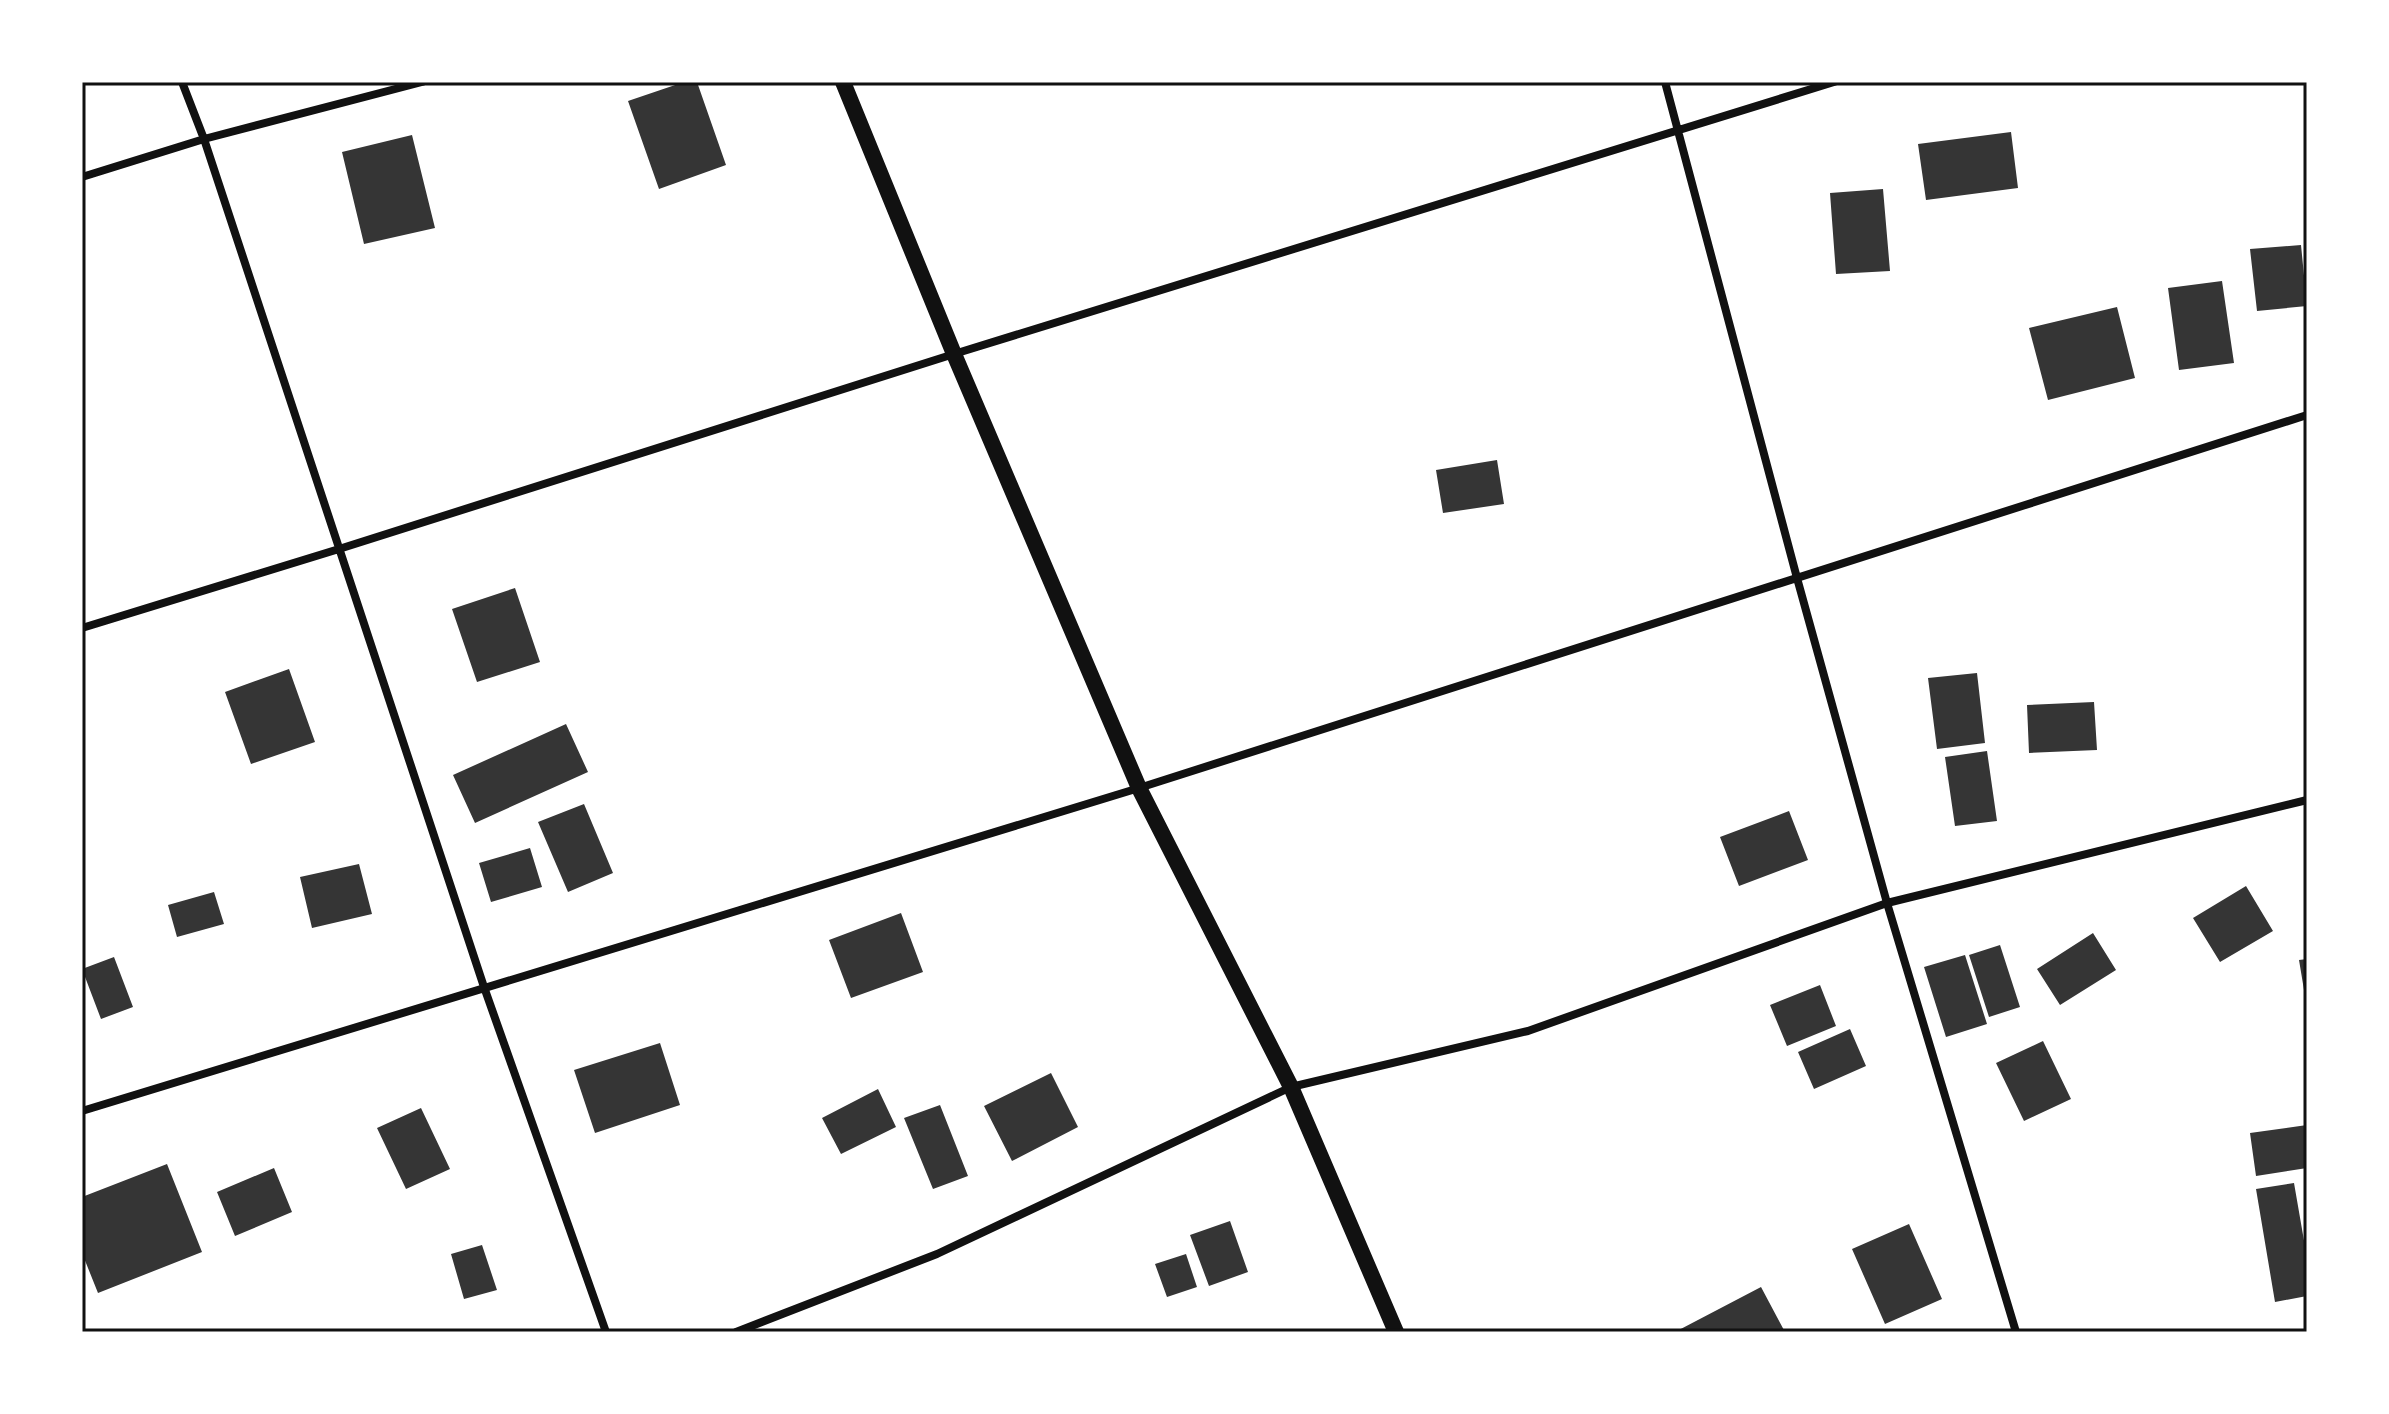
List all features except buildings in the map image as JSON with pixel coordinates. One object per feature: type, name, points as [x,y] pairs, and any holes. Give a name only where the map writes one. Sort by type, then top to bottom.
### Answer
[{"type":"main road","points":[[843,82],[954,354],[1139,788],[1291,1087],[1396,1332]]},
{"type":"street","points":[[182,82],[204,139],[484,987],[606,1332]]},
{"type":"street","points":[[82,177],[204,139],[422,82]]},
{"type":"street","points":[[1665,82],[1887,903],[2016,1332]]},
{"type":"street","points":[[82,628],[1834,82]]},
{"type":"street","points":[[82,1111],[1139,788],[2307,415]]},
{"type":"street","points":[[736,1332],[937,1254],[1291,1087],[1528,1031],[1887,903],[2307,800]]}]
